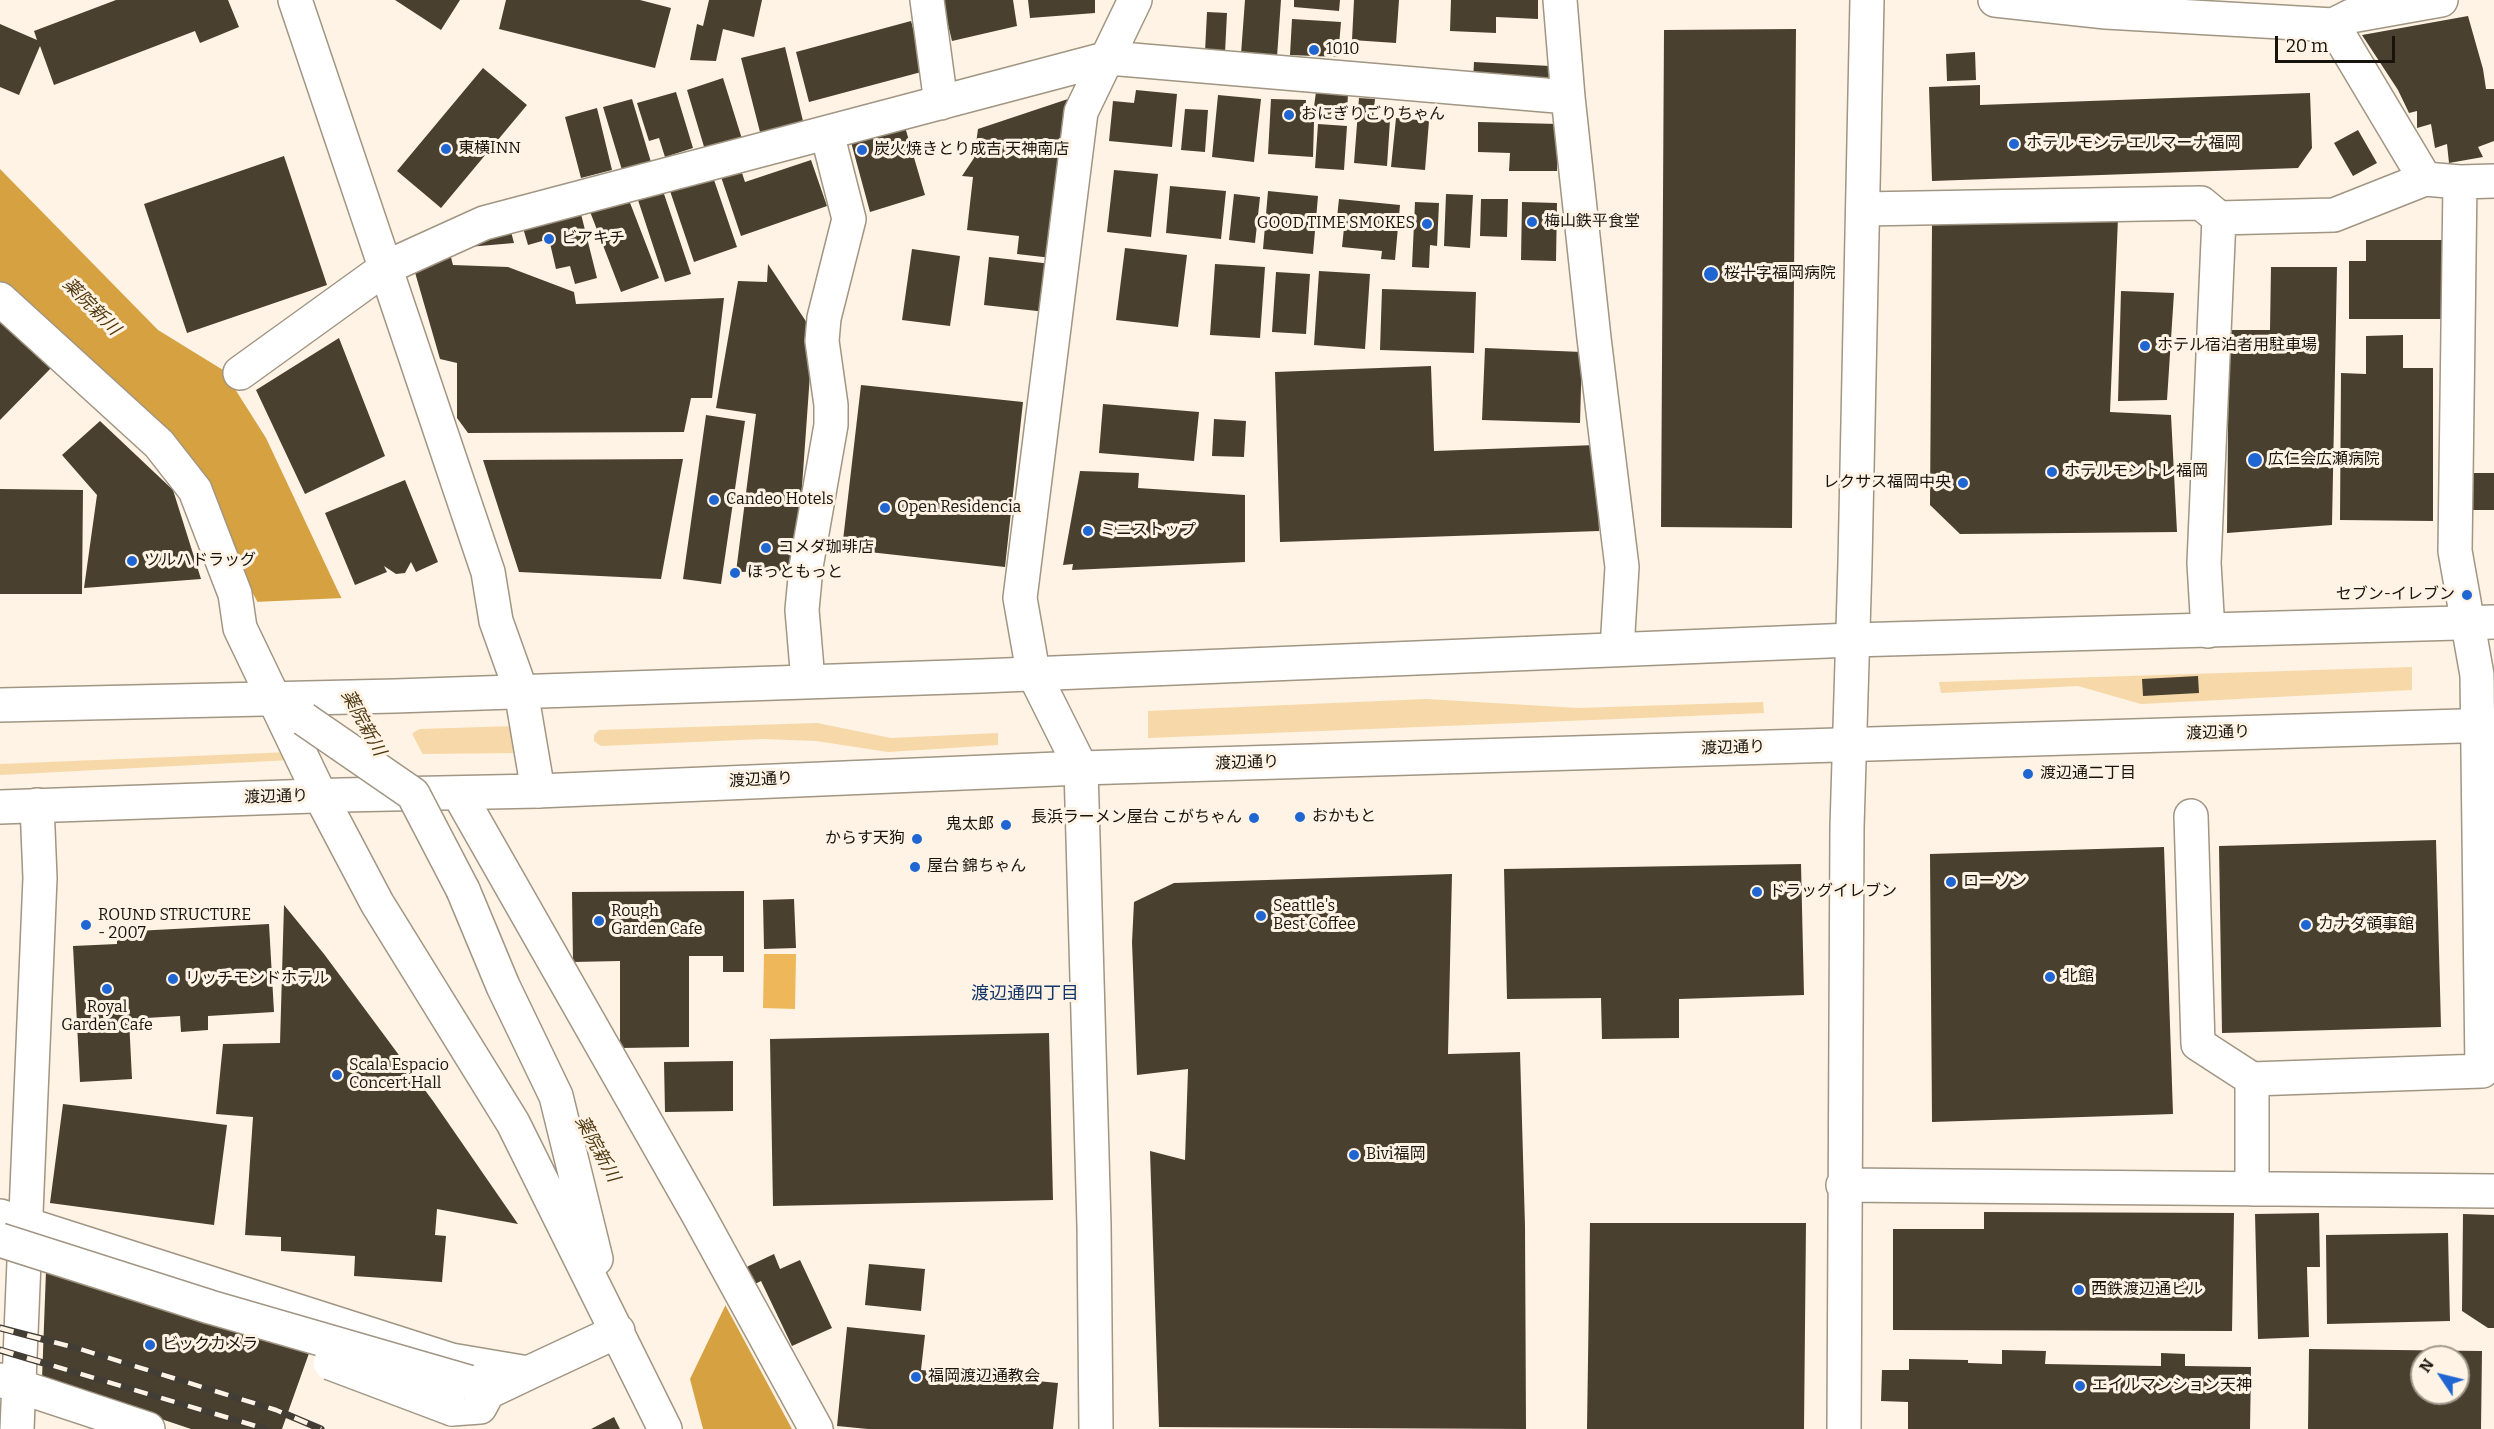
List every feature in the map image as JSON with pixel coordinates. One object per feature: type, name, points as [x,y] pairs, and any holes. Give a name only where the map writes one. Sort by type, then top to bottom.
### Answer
[{"type":"street","points":[[295,0],[387,267],[488,572],[496,621],[521,691],[538,791]]},
{"type":"street","points":[[927,0],[941,103]]},
{"type":"street","points":[[1096,1429],[1094,1225],[1081,768],[1033,672],[1020,598],[1081,112],[1135,0]]},
{"type":"street","points":[[1560,0],[1568,97],[1622,567],[1617,649]]},
{"type":"street","points":[[1844,1429],[1849,744],[1867,0]]},
{"type":"street","points":[[1995,0],[2107,6],[2333,25],[2350,16],[2441,0]]},
{"type":"street","points":[[2333,25],[2425,180]]},
{"type":"street","points":[[240,373],[387,267],[484,223],[1109,58],[1568,97]]},
{"type":"street","points":[[807,681],[802,610],[806,567],[831,425],[831,405],[822,341],[824,318],[849,219],[827,133]]},
{"type":"street","points":[[1863,209],[2201,203],[2219,218],[2334,215],[2425,180],[2460,183],[2494,181]]},
{"type":"street","points":[[2190,816],[2198,1044],[2252,1079],[2482,1071],[2486,725],[2477,675],[2480,622],[2455,551],[2460,183]]},
{"type":"street","points":[[2208,631],[2204,563],[2219,218]]},
{"type":"street","points":[[0,299],[159,444],[195,490],[235,594],[240,628],[290,704],[377,903],[513,1123],[600,1293],[665,1429]]},
{"type":"street","points":[[0,705],[290,704],[395,696],[1852,640],[2480,622]]},
{"type":"street","points":[[290,704],[413,794],[452,866],[503,986],[556,1096],[595,1253],[600,1293]]},
{"type":"street","name":"渡辺通り","points":[[0,807],[331,795],[538,791],[1081,768],[2486,725]]},
{"type":"street","points":[[453,793],[698,1214],[816,1429]]},
{"type":"street","points":[[16,1429],[9,1382],[8,1226],[40,878],[37,805]]},
{"type":"street","points":[[2252,1079],[2252,1189]]},
{"type":"street","points":[[1844,1185],[2494,1191]]},
{"type":"street","points":[[8,1226],[451,1360],[528,1373]]},
{"type":"street","points":[[8,1226],[210,1307],[479,1387],[528,1373],[618,1331]]},
{"type":"street","points":[[0,1262],[352,1370],[452,1409],[480,1407],[479,1387]]},
{"type":"street","points":[[9,1382],[148,1429]]},
{"type":"shaded area","points":[[2412,667],[2412,690],[2141,704],[2078,686],[1941,693],[1939,682]]},
{"type":"shaded area","points":[[1426,699],[1578,708],[1763,702],[1764,713],[1148,738],[1148,711]]},
{"type":"shaded area","points":[[817,723],[891,738],[998,733],[998,745],[888,752],[816,741],[763,739],[601,746],[594,741],[594,735],[599,730]]},
{"type":"shaded area","points":[[514,726],[521,753],[417,754],[407,741],[414,732],[420,729]]},
{"type":"shaded area","points":[[291,752],[291,760],[0,775],[0,764]]},
{"type":"shaded area","points":[[764,954],[796,954],[795,1009],[763,1008]]},
{"type":"water","name":"薬院新川","points":[[0,169],[158,330],[223,370],[266,438],[337,589],[522,956],[715,1286],[792,1429],[703,1429],[697,1413],[251,590],[195,469],[0,285]]},
{"type":"pier","points":[[343,598],[525,955],[727,1302],[690,1379],[703,1429],[700,1429],[254,602]]},
{"type":"building","points":[[116,0],[228,0],[239,27],[200,43],[195,31],[54,85],[40,46],[19,95],[0,87],[0,24],[37,40],[34,31]]},
{"type":"building","points":[[395,0],[460,0],[441,30]]},
{"type":"building","points":[[506,0],[640,0],[671,8],[655,68],[499,29]]},
{"type":"building","points":[[709,0],[762,0],[754,37],[723,29],[716,61],[690,60],[697,24],[703,26]]},
{"type":"building","points":[[942,0],[1013,0],[1017,26],[952,41]]},
{"type":"building","points":[[1028,0],[1095,0],[1095,13],[1030,18]]},
{"type":"building","points":[[1245,0],[1281,0],[1277,57],[1241,54]]},
{"type":"building","points":[[1294,0],[1340,0],[1339,11],[1294,7]]},
{"type":"building","points":[[1354,0],[1399,0],[1396,43],[1352,40]]},
{"type":"building","points":[[1451,0],[1538,0],[1538,19],[1496,17],[1496,33],[1450,31]]},
{"type":"building","points":[[1207,12],[1227,13],[1225,53],[1205,52]]},
{"type":"building","points":[[2468,16],[2483,69],[2486,89],[2494,89],[2494,141],[2478,147],[2483,157],[2449,163],[2447,144],[2435,148],[2431,124],[2417,128],[2417,111],[2409,113],[2398,90],[2362,35]]},
{"type":"building","points":[[1292,19],[1341,22],[1338,57],[1290,55]]},
{"type":"building","points":[[911,21],[925,71],[809,102],[796,52]]},
{"type":"building","points":[[1796,29],[1792,528],[1661,527],[1664,30]]},
{"type":"building","points":[[785,47],[803,121],[760,132],[741,58]]},
{"type":"building","points":[[1975,52],[1976,80],[1947,81],[1946,54]]},
{"type":"building","points":[[1474,62],[1550,66],[1549,85],[1473,81]]},
{"type":"building","points":[[483,68],[527,105],[441,208],[397,171]]},
{"type":"building","points":[[723,78],[742,139],[705,150],[687,90]]},
{"type":"building","name":"ホテル モンテ エルマーナ福岡","points":[[1980,85],[1980,105],[2310,93],[2312,148],[2298,168],[1932,181],[1929,87]]},
{"type":"building","points":[[1136,90],[1177,94],[1172,147],[1109,141],[1113,101],[1134,103]]},
{"type":"building","points":[[676,92],[693,148],[665,157],[659,138],[649,141],[637,103]]},
{"type":"building","points":[[1316,92],[1348,94],[1347,111],[1333,110],[1330,115],[1313,114]]},
{"type":"building","points":[[1218,95],[1261,99],[1254,162],[1212,157]]},
{"type":"building","points":[[1071,98],[1052,258],[1017,254],[1019,236],[967,230],[973,177],[962,176],[974,158],[978,129]]},
{"type":"building","points":[[1359,98],[1375,99],[1373,119],[1390,120],[1387,166],[1354,163]]},
{"type":"building","points":[[632,99],[651,162],[622,170],[603,107]]},
{"type":"building","points":[[1271,99],[1306,100],[1305,122],[1314,122],[1313,157],[1268,154]]},
{"type":"building","points":[[597,108],[612,170],[581,178],[565,117]]},
{"type":"building","points":[[1185,109],[1208,110],[1205,152],[1181,150]]},
{"type":"building","points":[[1396,118],[1429,121],[1425,170],[1391,167]]},
{"type":"building","points":[[1478,122],[1558,124],[1557,171],[1509,171],[1510,153],[1478,152]]},
{"type":"building","points":[[1318,124],[1347,126],[1344,170],[1315,168]]},
{"type":"building","points":[[905,127],[925,195],[870,212],[851,142]]},
{"type":"building","points":[[2358,130],[2377,163],[2353,176],[2334,143]]},
{"type":"building","points":[[284,156],[327,285],[187,333],[144,204]]},
{"type":"building","points":[[811,160],[827,206],[741,236],[719,171],[739,164],[745,182]]},
{"type":"building","points":[[1114,170],[1158,174],[1151,237],[1107,232]]},
{"type":"building","points":[[713,177],[737,247],[694,262],[670,191]]},
{"type":"building","points":[[661,185],[691,274],[665,282],[636,194]]},
{"type":"building","points":[[1170,186],[1226,191],[1221,239],[1166,233]]},
{"type":"building","points":[[1268,191],[1318,196],[1313,254],[1263,249]]},
{"type":"building","points":[[1234,194],[1260,197],[1255,243],[1229,240]]},
{"type":"building","points":[[1446,194],[1473,195],[1470,248],[1444,246]]},
{"type":"building","points":[[627,195],[659,278],[621,292],[589,209]]},
{"type":"building","points":[[1339,199],[1400,205],[1395,260],[1381,259],[1382,251],[1342,247],[1344,228],[1336,227]]},
{"type":"building","points":[[1481,199],[1508,199],[1507,237],[1480,236]]},
{"type":"building","points":[[1415,202],[1439,203],[1437,246],[1430,245],[1429,268],[1412,267]]},
{"type":"building","points":[[1522,202],[1557,203],[1556,261],[1521,260]]},
{"type":"building","points":[[579,206],[597,278],[575,284],[570,266],[556,269],[549,239],[528,245],[521,221]]},
{"type":"building","name":"ホテルモントレ福岡","points":[[2118,218],[2110,412],[2171,415],[2177,532],[1960,534],[1930,505],[1932,225]]},
{"type":"building","points":[[509,224],[514,243],[468,247]]},
{"type":"building","points":[[2366,240],[2444,240],[2444,319],[2349,319],[2349,261],[2366,261]]},
{"type":"building","points":[[1125,248],[1187,255],[1178,327],[1116,320]]},
{"type":"building","points":[[912,249],[960,256],[950,326],[902,320]]},
{"type":"building","points":[[449,250],[453,265],[508,267],[574,292],[576,304],[724,298],[712,398],[691,398],[684,432],[468,433],[457,418],[457,363],[440,359],[414,269]]},
{"type":"building","points":[[989,257],[1052,264],[1046,312],[984,305]]},
{"type":"building","points":[[768,264],[813,332],[796,571],[736,572],[756,414],[716,408],[738,281],[767,282]]},
{"type":"building","points":[[1215,264],[1265,267],[1260,338],[1210,335]]},
{"type":"building","points":[[2271,267],[2337,267],[2332,525],[2227,533],[2229,330],[2270,330]]},
{"type":"building","points":[[1319,271],[1370,274],[1365,349],[1314,345]]},
{"type":"building","points":[[1276,272],[1310,274],[1306,334],[1272,332]]},
{"type":"building","points":[[1382,289],[1476,292],[1474,353],[1380,350]]},
{"type":"building","name":"ホテル宿泊者用駐車場","points":[[2121,291],[2174,293],[2167,400],[2118,401]]},
{"type":"building","points":[[0,320],[54,365],[0,420]]},
{"type":"building","points":[[2403,335],[2403,368],[2433,368],[2433,521],[2340,520],[2341,373],[2366,374],[2366,336]]},
{"type":"building","points":[[339,338],[385,456],[305,494],[256,390]]},
{"type":"building","points":[[1485,348],[1582,352],[1580,423],[1482,420]]},
{"type":"building","points":[[1431,366],[1434,451],[1596,445],[1599,531],[1280,542],[1275,372]]},
{"type":"building","points":[[861,385],[1023,402],[1005,567],[842,549]]},
{"type":"building","points":[[1103,404],[1199,412],[1194,461],[1099,453]]},
{"type":"building","name":"Candeo Hotels","points":[[706,415],[745,421],[721,584],[683,579]]},
{"type":"building","points":[[1214,419],[1246,421],[1244,457],[1212,456]]},
{"type":"building","points":[[100,421],[173,490],[201,579],[84,588],[97,495],[62,455]]},
{"type":"building","points":[[683,459],[661,579],[519,572],[483,460]]},
{"type":"building","points":[[1080,471],[1139,473],[1138,488],[1245,495],[1245,562],[1072,570],[1073,564],[1063,565]]},
{"type":"building","points":[[2472,473],[2494,473],[2494,510],[2472,510]]},
{"type":"building","points":[[405,480],[438,562],[416,572],[411,562],[405,573],[396,574],[384,566],[387,572],[355,585],[325,513]]},
{"type":"building","points":[[0,489],[83,490],[82,594],[0,594]]},
{"type":"building","points":[[2198,676],[2199,693],[2143,696],[2142,679]]},
{"type":"building","points":[[2436,840],[2441,1027],[2222,1033],[2219,846]]},
{"type":"building","name":"北館","points":[[2164,847],[2173,1114],[1932,1122],[1930,854]]},
{"type":"building","points":[[1801,864],[1804,995],[1679,999],[1679,1038],[1602,1039],[1601,998],[1507,999],[1504,869]]},
{"type":"building","name":"Bivi福岡","points":[[1452,874],[1448,1054],[1520,1052],[1525,1226],[1526,1429],[1159,1427],[1150,1151],[1185,1160],[1188,1069],[1137,1075],[1132,942],[1134,902],[1174,883]]},
{"type":"building","points":[[744,891],[744,972],[723,972],[723,956],[689,956],[689,1047],[620,1048],[620,961],[573,962],[572,892]]},
{"type":"building","points":[[794,899],[796,948],[764,949],[763,900]]},
{"type":"building","points":[[284,905],[324,954],[433,1101],[518,1224],[437,1209],[435,1235],[446,1236],[442,1282],[354,1276],[355,1256],[281,1251],[281,1237],[245,1235],[253,1117],[216,1114],[223,1044],[280,1043]]},
{"type":"building","name":"リッチモンドホテル","points":[[269,924],[274,1012],[208,1016],[208,1030],[181,1032],[180,1016],[129,1019],[132,1079],[80,1082],[73,946],[117,944],[117,932]]},
{"type":"building","points":[[1049,1033],[1053,1200],[773,1206],[770,1039]]},
{"type":"building","points":[[733,1061],[733,1111],[665,1112],[664,1062]]},
{"type":"building","points":[[63,1104],[227,1125],[214,1225],[50,1203]]},
{"type":"building","name":"西鉄渡辺通ビル","points":[[1984,1212],[2234,1213],[2232,1331],[1893,1330],[1893,1229],[1984,1229]]},
{"type":"building","points":[[2319,1213],[2320,1267],[2307,1267],[2309,1337],[2258,1339],[2255,1214]]},
{"type":"building","points":[[2463,1214],[2494,1215],[2494,1328],[2488,1328],[2462,1311]]},
{"type":"building","points":[[1590,1223],[1806,1223],[1804,1429],[1587,1429]]},
{"type":"building","points":[[2448,1233],[2450,1321],[2327,1324],[2326,1235]]},
{"type":"building","points":[[47,1244],[318,1328],[282,1429],[191,1429],[42,1379]]},
{"type":"building","points":[[774,1254],[780,1269],[800,1260],[832,1328],[792,1346],[761,1281],[745,1289],[736,1272]]},
{"type":"building","points":[[869,1264],[925,1269],[921,1311],[865,1305]]},
{"type":"building","name":"福岡渡辺通教会","points":[[847,1327],[925,1335],[921,1370],[1058,1383],[1053,1429],[868,1429],[837,1426]]},
{"type":"building","points":[[2309,1349],[2410,1350],[2410,1405],[2470,1405],[2470,1351],[2482,1351],[2481,1429],[2308,1429]]},
{"type":"building","name":"エイルマンション天神","points":[[2002,1350],[2046,1351],[2045,1364],[2161,1366],[2161,1353],[2185,1354],[2185,1366],[2251,1367],[2250,1429],[1908,1429],[1908,1402],[1881,1401],[1882,1370],[1909,1370],[1909,1359],[1968,1360],[1968,1363],[2002,1364]]},
{"type":"building","points":[[614,1417],[620,1429],[591,1429]]},
{"type":"railway","points":[[0,1328],[80,1349],[276,1410],[321,1429]]},
{"type":"railway","points":[[0,1350],[266,1429]]},
{"type":"place","name":"1010","points":[[1314,50]]},
{"type":"place","name":"おにぎりごりちゃん","points":[[1289,115]]},
{"type":"place","name":"ホテル モンテ エルマーナ福岡","points":[[2014,144]]},
{"type":"place","name":"東横INN","points":[[446,149]]},
{"type":"place","name":"炭火焼きとり成吉 天神南店","points":[[862,150]]},
{"type":"place","name":"梅山鉄平食堂","points":[[1532,222]]},
{"type":"place","name":"GOOD TIME SMOKES","points":[[1427,224]]},
{"type":"place","name":"ビアキチ","points":[[549,239]]},
{"type":"place","name":"桜十字福岡病院","points":[[1711,274]]},
{"type":"place","name":"ホテル宿泊者用駐車場","points":[[2145,346]]},
{"type":"place","name":"広仁会広瀬病院","points":[[2255,460]]},
{"type":"place","name":"ホテルモントレ福岡","points":[[2052,472]]},
{"type":"place","name":"レクサス福岡中央","points":[[1963,483]]},
{"type":"place","name":"Candeo Hotels","points":[[714,500]]},
{"type":"place","name":"Open Residencia","points":[[885,508]]},
{"type":"place","name":"ミニストップ","points":[[1088,531]]},
{"type":"place","name":"コメダ珈琲店","points":[[766,548]]},
{"type":"place","name":"ツルハドラッグ","points":[[132,561]]},
{"type":"place","name":"ほっともっと","points":[[735,573]]},
{"type":"place","name":"セブン-イレブン","points":[[2467,595]]},
{"type":"place","name":"渡辺通二丁目","points":[[2028,774]]},
{"type":"place","name":"おかもと","points":[[1300,817]]},
{"type":"place","name":"長浜ラーメン屋台 こがちゃん","points":[[1254,818]]},
{"type":"place","name":"鬼太郎","points":[[1006,825]]},
{"type":"place","name":"からす天狗","points":[[917,839]]},
{"type":"place","name":"屋台 錦ちゃん","points":[[915,867]]},
{"type":"place","name":"ローソン","points":[[1951,882]]},
{"type":"place","name":"ドラッグイレブン","points":[[1757,892]]},
{"type":"place","name":"Seattle's Best Coffee","points":[[1261,916]]},
{"type":"place","name":"Rough Garden Cafe","points":[[599,921]]},
{"type":"place","name":"ROUND STRUCTURE - 2007","points":[[86,925]]},
{"type":"place","name":"カナダ領事館","points":[[2306,925]]},
{"type":"place","name":"北館","points":[[2050,977]]},
{"type":"place","name":"リッチモンドホテル","points":[[173,979]]},
{"type":"place","name":"Royal Garden Cafe","points":[[107,989]]},
{"type":"place","name":"Scala Espacio Concert Hall","points":[[337,1075]]},
{"type":"place","name":"Bivi福岡","points":[[1354,1155]]},
{"type":"place","name":"西鉄渡辺通ビル","points":[[2079,1290]]},
{"type":"place","name":"ビックカメラ","points":[[150,1345]]},
{"type":"place","name":"福岡渡辺通教会","points":[[916,1377]]},
{"type":"place","name":"エイルマンション天神","points":[[2080,1386]]},
{"type":"district","name":"渡辺通四丁目","points":[[1025,994]]}]
